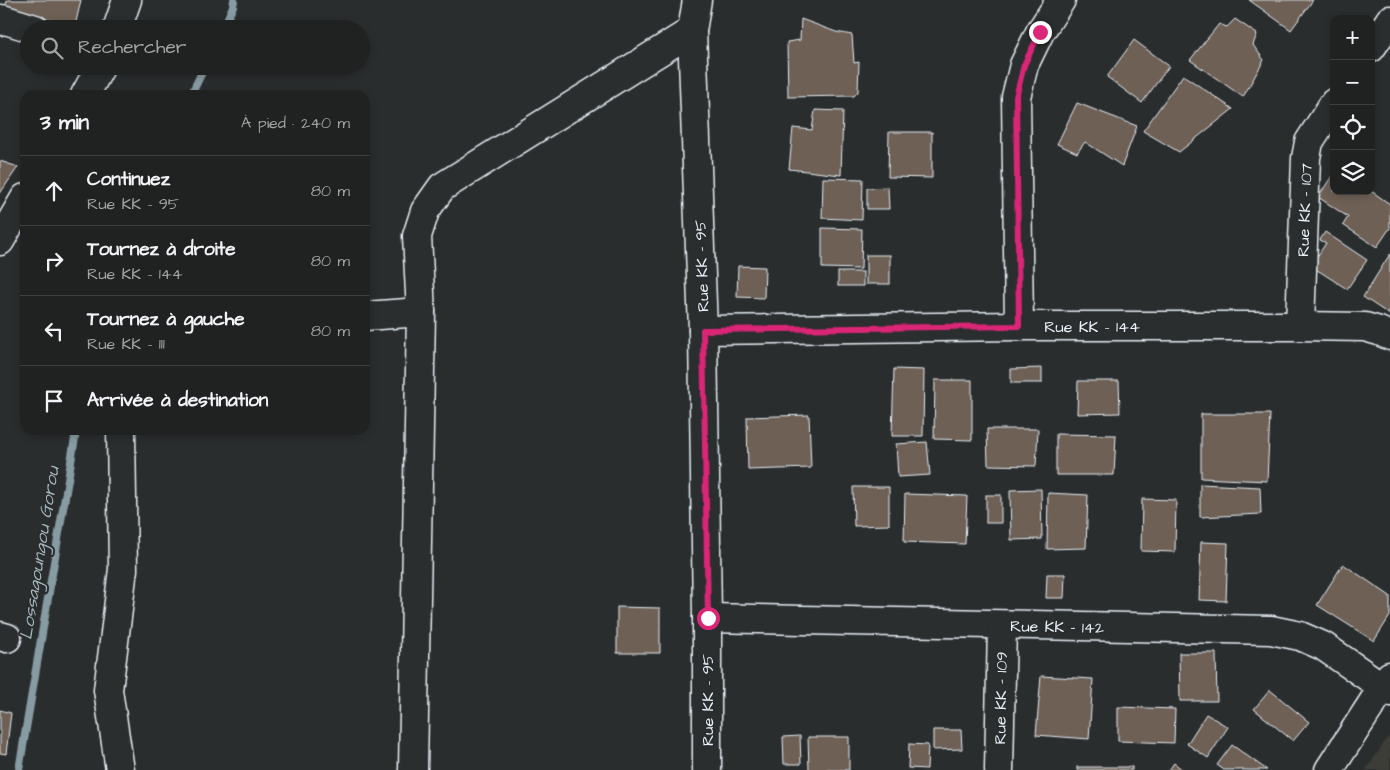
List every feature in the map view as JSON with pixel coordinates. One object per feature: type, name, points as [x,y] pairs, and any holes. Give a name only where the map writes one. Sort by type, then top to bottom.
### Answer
[{"type":"street","points":[[120,20],[127,0]]},
{"type":"street","name":"Rue KK - 95","points":[[698,0],[692,31],[703,330],[708,618],[707,770]]},
{"type":"street","points":[[1019,326],[1016,97],[1024,65],[1040,32],[1061,0]]},
{"type":"street","points":[[0,21],[2,19],[20,24]]},
{"type":"street","points":[[1375,42],[1390,20]]},
{"type":"street","points":[[414,770],[421,312],[417,236],[425,211],[442,187],[692,31]]},
{"type":"street","points":[[88,90],[96,75]]},
{"type":"street","name":"Rue KK - 107","points":[[1300,326],[1306,158],[1309,142],[1333,105]]},
{"type":"street","points":[[0,241],[20,207]]},
{"type":"street","points":[[370,316],[421,312]]},
{"type":"street","name":"Rue KK - 144","points":[[703,330],[1019,326],[1300,326],[1366,327],[1390,336]]},
{"type":"street","points":[[120,770],[108,690],[123,569],[122,435]]},
{"type":"street","name":"Rue KK - 142","points":[[708,618],[1002,626],[1271,630],[1300,636],[1323,646],[1388,685]]},
{"type":"street","name":"Rue KK - 109","points":[[999,770],[1002,626]]},
{"type":"street","points":[[1329,770],[1388,685]]},
{"type":"shaded area","points":[[1388,737],[1390,739],[1390,770],[1366,770]]},
{"type":"building","points":[[7,0],[81,0],[76,20],[50,20],[5,9]]},
{"type":"building","points":[[1249,0],[1313,0],[1291,30]]},
{"type":"building","points":[[801,19],[836,32],[852,35],[854,63],[859,62],[858,92],[854,96],[788,97],[787,42],[800,40]]},
{"type":"building","points":[[1235,19],[1257,34],[1253,45],[1264,60],[1243,97],[1190,60],[1219,24],[1227,27]]},
{"type":"building","points":[[1134,40],[1169,66],[1142,103],[1107,77]]},
{"type":"building","points":[[1183,75],[1233,109],[1179,152],[1143,131]]},
{"type":"building","points":[[1077,103],[1137,126],[1122,166],[1085,142],[1077,153],[1057,144]]},
{"type":"building","points":[[815,110],[843,111],[841,175],[789,169],[793,128],[812,130]]},
{"type":"building","points":[[889,132],[932,132],[932,178],[888,177]]},
{"type":"building","points":[[0,161],[18,167],[1,192],[0,192]]},
{"type":"building","points":[[823,178],[863,179],[862,220],[822,218]]},
{"type":"building","points":[[1330,179],[1330,195],[1375,194],[1390,204],[1390,228],[1377,247],[1343,225],[1348,217],[1318,197]]},
{"type":"building","points":[[888,187],[889,209],[867,209],[867,188]]},
{"type":"building","points":[[822,228],[862,229],[861,269],[822,268]]},
{"type":"building","points":[[1325,232],[1367,260],[1347,289],[1311,266],[1326,243],[1320,240]]},
{"type":"building","points":[[1390,254],[1390,315],[1363,297]]},
{"type":"building","points":[[866,255],[890,255],[890,284],[866,284]]},
{"type":"building","points":[[738,266],[765,267],[764,298],[737,297]]},
{"type":"building","points":[[838,272],[863,272],[863,286],[838,286]]},
{"type":"building","points":[[1042,368],[1042,383],[1011,383],[1011,369]]},
{"type":"building","points":[[894,369],[924,370],[923,436],[892,436]]},
{"type":"building","points":[[935,380],[972,380],[972,440],[934,439]]},
{"type":"building","points":[[1078,381],[1119,381],[1120,413],[1077,414]]},
{"type":"building","points":[[1201,414],[1270,414],[1267,481],[1201,478]]},
{"type":"building","points":[[809,415],[811,468],[748,470],[747,417]]},
{"type":"building","points":[[987,429],[1038,429],[1036,466],[988,465]]},
{"type":"building","points":[[1056,434],[1116,435],[1114,475],[1056,475]]},
{"type":"building","points":[[927,442],[930,475],[898,477],[896,444]]},
{"type":"building","points":[[1200,484],[1260,487],[1261,514],[1200,517]]},
{"type":"building","points":[[853,487],[889,487],[889,525],[854,526]]},
{"type":"building","points":[[1041,489],[1042,539],[1011,540],[1010,490]]},
{"type":"building","points":[[1048,493],[1088,495],[1086,548],[1047,549]]},
{"type":"building","points":[[905,494],[967,496],[965,544],[904,542]]},
{"type":"building","points":[[986,495],[1001,495],[1001,523],[986,523]]},
{"type":"building","points":[[1142,499],[1176,500],[1175,552],[1141,551]]},
{"type":"building","points":[[1201,542],[1228,543],[1226,601],[1199,600]]},
{"type":"building","points":[[1343,564],[1390,596],[1390,616],[1374,641],[1317,605]]},
{"type":"building","points":[[1047,574],[1065,574],[1064,598],[1046,598]]},
{"type":"building","points":[[617,607],[660,608],[660,653],[617,653]]},
{"type":"building","points":[[1179,653],[1216,653],[1217,701],[1180,701]]},
{"type":"building","points":[[1041,676],[1093,679],[1089,739],[1036,735]]},
{"type":"building","points":[[1270,690],[1309,722],[1293,741],[1254,709]]},
{"type":"building","points":[[1118,707],[1175,709],[1174,743],[1118,741]]},
{"type":"building","points":[[0,710],[11,713],[6,754],[0,753]]},
{"type":"building","points":[[1206,714],[1228,727],[1208,758],[1187,744]]},
{"type":"building","points":[[933,730],[961,730],[962,749],[933,750]]},
{"type":"building","points":[[800,736],[801,764],[784,764],[783,737]]},
{"type":"building","points":[[808,737],[849,737],[849,770],[809,770]]},
{"type":"building","points":[[909,744],[928,745],[927,769],[908,768]]},
{"type":"building","points":[[1232,745],[1267,770],[1224,770],[1217,765]]},
{"type":"building","points":[[1174,763],[1183,770],[1169,770]]},
{"type":"building","points":[[1077,767],[1132,767],[1132,770],[1077,770]]},
{"type":"waterway","name":"Lossagoungou Gorou","points":[[227,20],[234,0]]},
{"type":"waterway","name":"Lossagoungou Gorou","points":[[193,90],[201,75]]},
{"type":"waterway","name":"Lossagoungou Gorou","points":[[19,770],[75,435]]},
{"type":"route","points":[[708,618],[703,330],[1019,326],[1016,97],[1024,65],[1040,32]]}]
